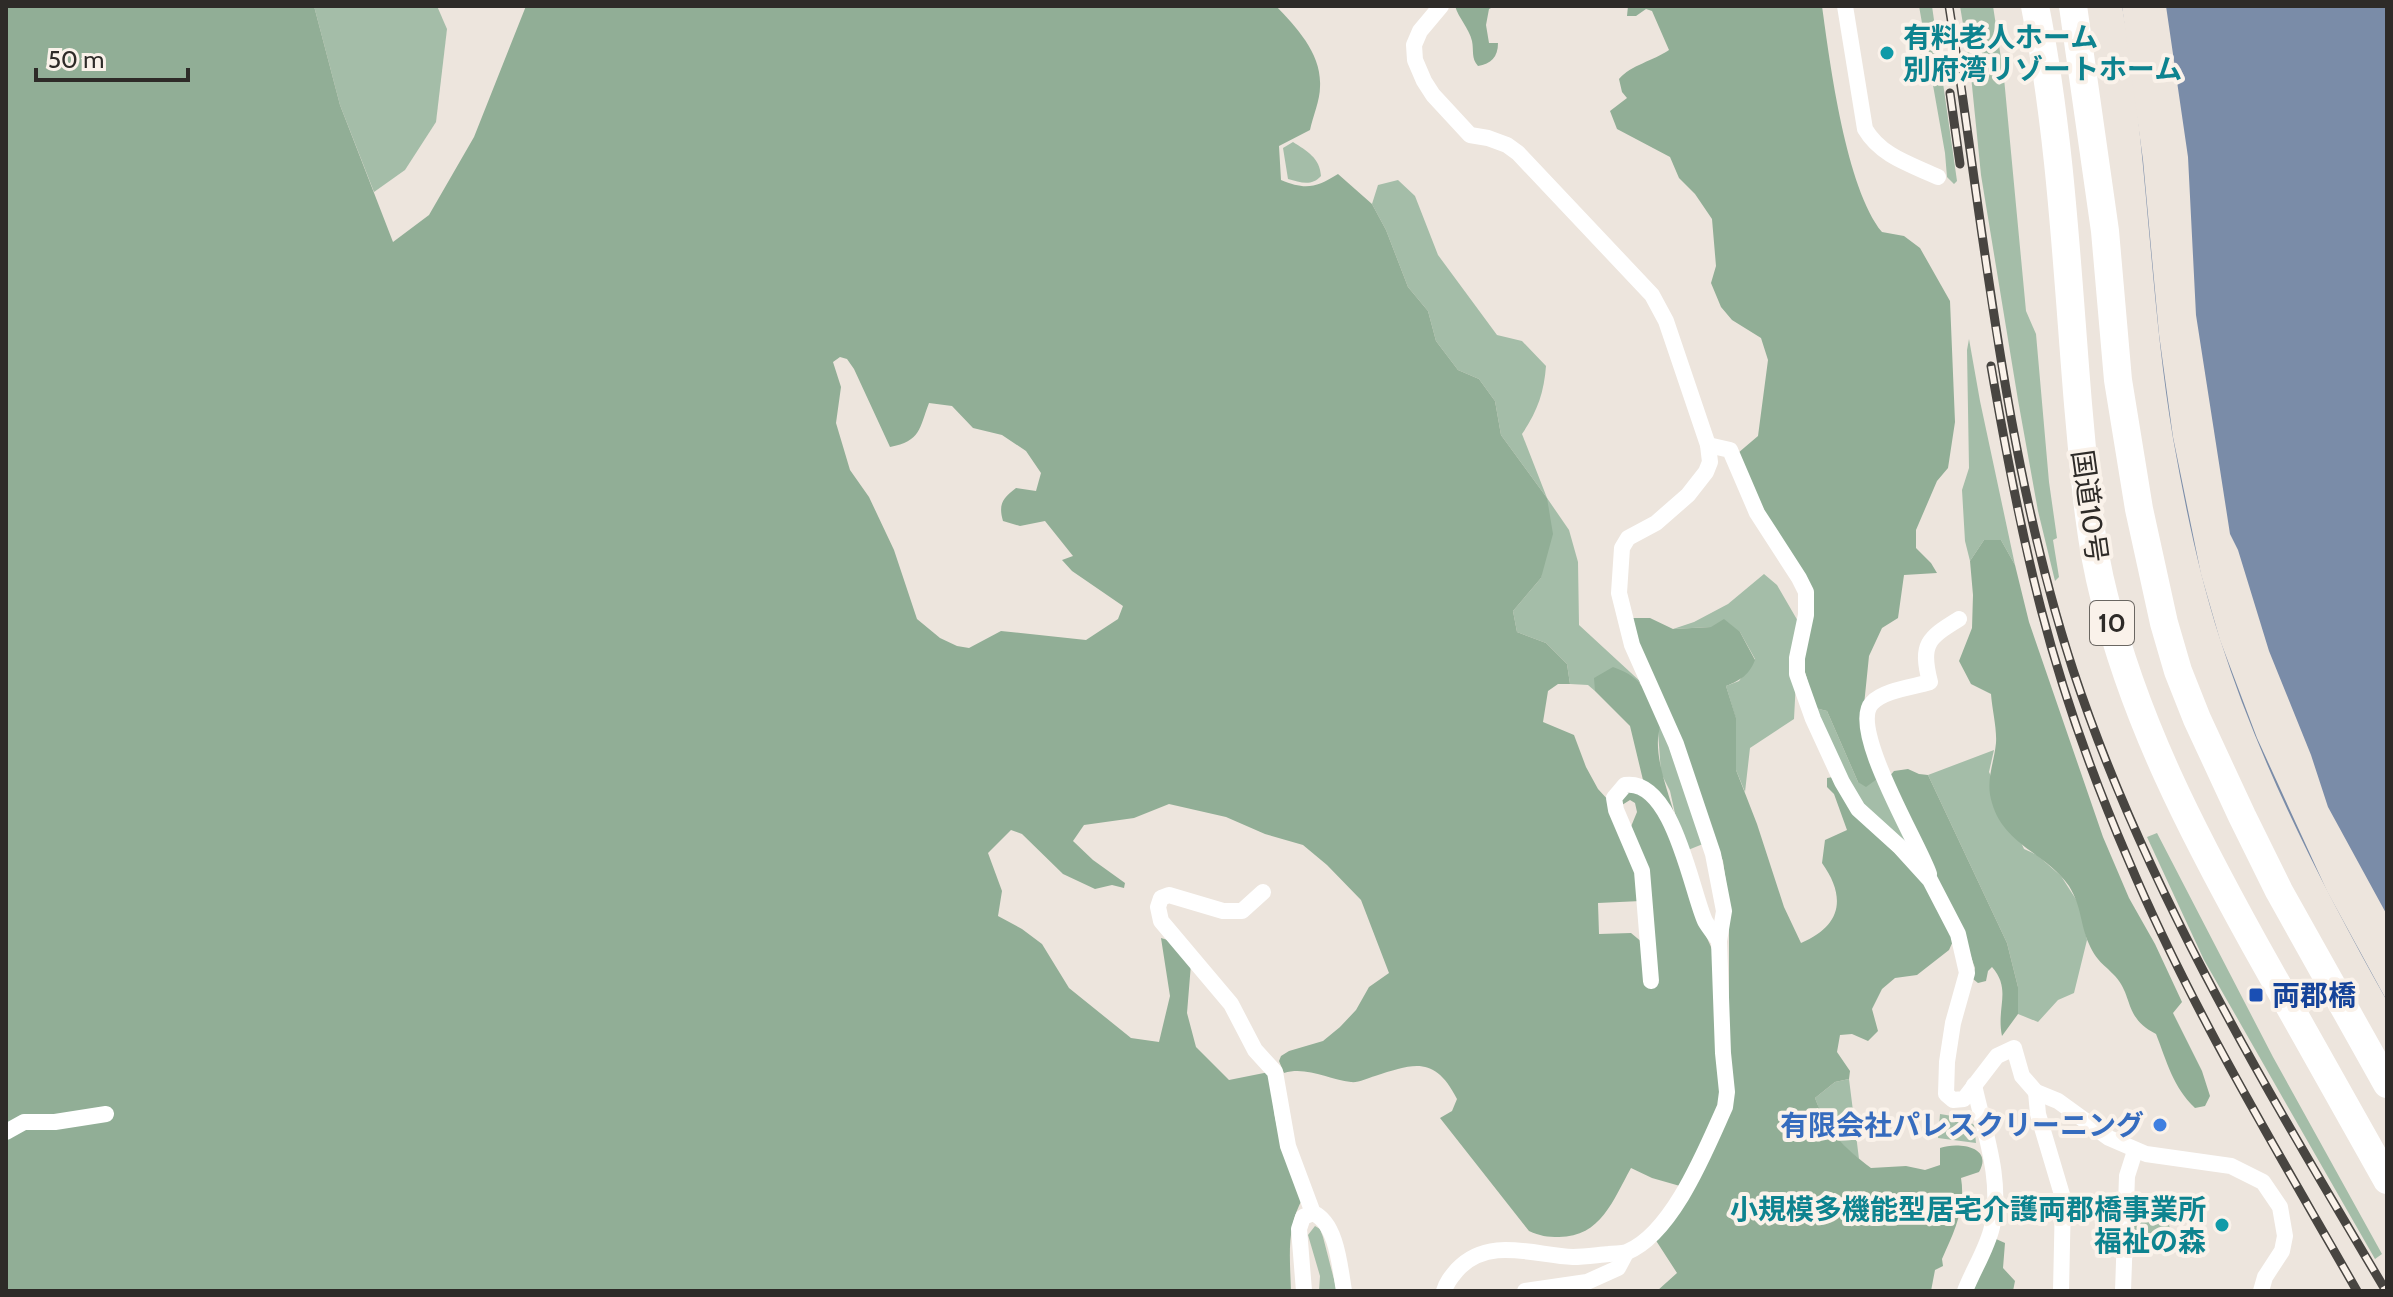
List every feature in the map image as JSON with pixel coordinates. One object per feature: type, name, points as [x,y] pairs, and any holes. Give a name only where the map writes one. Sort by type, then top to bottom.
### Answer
[{"type":"highway","name":"国道10号","points":[[2035,6],[2060,189],[2085,478],[2103,594],[2120,651],[2156,753],[2199,844],[2387,1180]]},
{"type":"highway","name":"国道10号","points":[[2073,6],[2105,231],[2118,380],[2139,509],[2164,623],[2197,719],[2242,816],[2279,891],[2387,1084]]},
{"type":"street","points":[[1441,6],[1420,31],[1414,45],[1415,60],[1424,81],[1470,135],[1507,145],[1518,153],[1652,295],[1666,321],[1708,445],[1710,462],[1688,495],[1656,523],[1628,538],[1622,548],[1619,593],[1632,645],[1676,744],[1713,854],[1724,911],[1719,941],[1727,1092],[1725,1107],[1698,1165],[1670,1214],[1646,1239],[1626,1253],[1618,1268],[1587,1282],[1525,1291]]},
{"type":"street","points":[[1845,6],[1865,129],[1884,152],[1938,177]]},
{"type":"street","points":[[1708,445],[1730,450],[1757,513],[1806,592],[1806,615],[1797,658],[1797,674],[1813,719],[1842,782],[1858,809],[1900,847],[1930,880]]},
{"type":"street","points":[[1959,619],[1932,637],[1925,649],[1930,682],[1883,696],[1873,702],[1868,711],[1874,753],[1887,791],[1922,855],[1930,880],[1958,934],[1967,973],[1953,1023],[1946,1094],[1953,1100],[1964,1099],[1997,1056],[2014,1048],[2022,1076],[2036,1092],[2058,1101],[2109,1138],[2135,1151],[2231,1166],[2263,1182],[2280,1207],[2285,1236],[2282,1251],[2265,1277],[2261,1291]]},
{"type":"street","points":[[1651,981],[1642,871],[1616,810],[1614,798],[1617,790],[1625,785],[1634,783],[1644,786],[1680,839],[1706,922],[1719,941]]},
{"type":"street","points":[[1263,892],[1242,911],[1223,911],[1169,895],[1161,898],[1158,913],[1161,921],[1231,1004],[1255,1050],[1275,1072],[1288,1146],[1313,1213]]},
{"type":"street","points":[[1965,1291],[1991,1231],[1995,1207],[1995,1181],[1974,1085]]},
{"type":"street","points":[[2036,1092],[2038,1114],[2063,1198],[2061,1291]]},
{"type":"street","points":[[6,1132],[24,1122],[55,1122],[106,1114]]},
{"type":"street","points":[[2123,1291],[2127,1176],[2135,1151]]},
{"type":"street","points":[[1304,1291],[1299,1229],[1303,1217],[1313,1213],[1321,1216],[1328,1227],[1344,1291]]},
{"type":"street","points":[[1444,1291],[1463,1263],[1487,1251],[1574,1257],[1626,1253]]},
{"type":"green space","points":[[6,6],[314,6],[340,105],[393,242],[429,215],[474,137],[526,6],[1276,6],[1300,33],[1320,75],[1318,103],[1310,130],[1279,146],[1281,180],[1310,186],[1338,174],[1372,204],[1386,230],[1408,287],[1428,311],[1436,341],[1458,370],[1479,379],[1495,401],[1501,435],[1547,498],[1553,534],[1541,578],[1513,611],[1517,632],[1546,643],[1567,664],[1570,684],[1558,684],[1548,691],[1543,722],[1574,735],[1586,767],[1598,789],[1610,802],[1612,813],[1631,852],[1641,901],[1598,903],[1599,934],[1631,933],[1643,943],[1647,984],[1656,984],[1651,905],[1644,866],[1630,829],[1637,812],[1635,803],[1630,800],[1622,805],[1618,798],[1621,792],[1632,788],[1646,795],[1659,808],[1678,847],[1701,924],[1715,958],[1716,1049],[1721,1079],[1721,1097],[1710,1132],[1680,1186],[1631,1168],[1611,1204],[1595,1224],[1573,1235],[1540,1235],[1529,1231],[1440,1118],[1452,1111],[1457,1099],[1441,1075],[1432,1069],[1413,1066],[1354,1082],[1310,1072],[1284,1073],[1279,1061],[1281,1056],[1323,1041],[1356,1010],[1369,987],[1389,973],[1361,900],[1303,845],[1265,834],[1226,817],[1169,804],[1134,818],[1084,825],[1073,841],[1125,883],[1124,888],[1112,885],[1095,889],[1063,874],[1022,834],[1011,830],[988,853],[1002,891],[998,916],[1042,944],[1069,988],[1131,1038],[1159,1042],[1170,996],[1161,938],[1171,941],[1191,964],[1187,1013],[1196,1047],[1229,1080],[1269,1072],[1271,1078],[1280,1138],[1303,1198],[1291,1231],[1291,1291],[6,1291]],"holes":[[[840,357],[847,359],[890,447],[913,437],[929,403],[952,406],[973,428],[1002,435],[1026,451],[1041,473],[1036,491],[1016,488],[1001,506],[1003,521],[1020,526],[1045,521],[1073,556],[1062,560],[1072,571],[1123,606],[1118,619],[1086,640],[1001,631],[969,648],[940,638],[917,619],[894,550],[869,497],[850,470],[836,423],[841,387],[833,362]]]},
{"type":"green space","points":[[314,6],[437,6],[447,29],[436,122],[405,170],[374,192],[340,105]]},
{"type":"green space","points":[[1455,6],[1495,6],[1489,9],[1486,25],[1489,43],[1498,43],[1497,52],[1487,64],[1478,66],[1476,63],[1471,36]]},
{"type":"green space","points":[[1628,6],[1822,6],[1849,156],[1869,212],[1882,232],[1904,236],[1920,248],[1950,301],[1955,422],[1948,468],[1937,481],[1916,530],[1916,548],[1937,573],[1904,575],[1898,618],[1882,628],[1869,656],[1864,705],[1877,779],[1866,787],[1858,782],[1827,711],[1815,708],[1802,661],[1812,616],[1738,453],[1758,436],[1768,360],[1761,338],[1732,320],[1721,307],[1711,283],[1716,266],[1712,219],[1695,194],[1679,178],[1670,157],[1617,129],[1610,111],[1627,98],[1619,79],[1669,50],[1652,11],[1646,9],[1636,16],[1627,16]]},
{"type":"green space","points":[[1919,6],[1932,6],[1957,181],[1954,184],[1947,177]]},
{"type":"green space","points":[[1960,6],[1993,6],[2004,78],[2026,311],[2036,334],[2057,538],[2053,540],[2059,577],[2055,581],[2038,511],[2018,400],[1981,175],[1970,66]]},
{"type":"green space","points":[[1293,142],[1308,152],[1320,170],[1321,176],[1313,182],[1288,179],[1283,148]]},
{"type":"green space","points":[[1398,180],[1415,196],[1438,255],[1497,335],[1522,341],[1546,366],[1539,402],[1522,434],[1547,498],[1501,435],[1495,401],[1479,379],[1458,370],[1436,341],[1428,311],[1408,287],[1386,230],[1372,204],[1378,185]]},
{"type":"green space","points":[[1969,339],[2015,565],[2001,540],[1984,540],[1970,561],[1965,541],[1962,490],[1969,468]]},
{"type":"green space","points":[[1547,498],[1569,530],[1578,562],[1579,625],[1643,684],[1602,676],[1595,678],[1595,691],[1588,685],[1570,684],[1567,664],[1546,643],[1517,632],[1513,611],[1541,578]]},
{"type":"green space","points":[[1984,540],[2001,540],[2015,565],[2029,622],[2103,837],[2129,898],[2182,1002],[2173,1013],[2202,1071],[2210,1096],[2205,1106],[2195,1108],[2181,1092],[2156,1034],[2138,1021],[2121,984],[2095,955],[2069,886],[2006,829],[1992,803],[1990,780],[1996,737],[1991,694],[1971,684],[1959,661],[1972,628],[1970,561]]},
{"type":"green space","points":[[1764,574],[1777,585],[1799,623],[1794,719],[1750,748],[1745,792],[1736,770],[1736,719],[1726,686],[1739,681],[1755,659],[1740,632],[1711,627],[1673,629],[1728,604]]},
{"type":"green space","points":[[1632,618],[1650,618],[1673,629],[1711,627],[1724,619],[1740,632],[1755,660],[1744,676],[1726,686],[1736,718],[1736,770],[1784,907],[1801,943],[1825,928],[1836,910],[1835,888],[1822,863],[1825,840],[1847,830],[1834,794],[1827,787],[1827,778],[1833,777],[1854,813],[1927,884],[1954,939],[1949,950],[1917,975],[1895,978],[1882,989],[1872,1009],[1878,1031],[1868,1041],[1852,1034],[1840,1035],[1837,1052],[1850,1071],[1849,1079],[1835,1082],[1815,1098],[1837,1138],[1871,1168],[1906,1166],[1925,1170],[1940,1165],[1940,1148],[1947,1146],[1972,1148],[1982,1156],[1979,1172],[1961,1178],[1962,1200],[1958,1220],[1942,1259],[1943,1266],[1935,1270],[1931,1291],[1657,1291],[1677,1273],[1655,1239],[1729,1113],[1729,904],[1723,861]]},
{"type":"green space","points":[[1613,667],[1639,682],[1661,724],[1658,736],[1660,761],[1678,827],[1643,780],[1630,726],[1595,691],[1594,678]]},
{"type":"green space","points":[[1815,708],[1827,711],[1858,782],[1877,779],[1922,863],[1874,819],[1844,776]]},
{"type":"green space","points":[[1661,724],[1703,844],[1688,850],[1678,827],[1670,791],[1661,773],[1658,731]]},
{"type":"green space","points":[[1994,750],[1989,772],[2024,849],[2037,855],[2061,876],[2079,904],[2087,940],[2074,993],[2058,1000],[2038,1022],[2018,1014],[2018,987],[2007,943],[1928,775]]},
{"type":"green space","points":[[1908,769],[1928,775],[2007,943],[2018,987],[2018,1014],[2002,1036],[2002,991],[1998,975],[1992,967],[1986,981],[1978,983],[1973,979],[1975,968],[1962,931],[1888,778],[1894,771]]},
{"type":"green space","points":[[2157,833],[2273,1057],[2382,1254],[2375,1259],[2204,960],[2147,837]]},
{"type":"green space","points":[[1849,1079],[1859,1159],[1832,1132],[1815,1098],[1835,1082]]},
{"type":"green space","points":[[1940,1114],[1965,1118],[1974,1125],[1976,1143],[1938,1138]]},
{"type":"green space","points":[[2133,1206],[2171,1207],[2169,1225],[2175,1245],[2131,1243]]},
{"type":"green space","points":[[1315,1226],[1323,1237],[1337,1291],[1319,1291],[1320,1276],[1308,1235]]},
{"type":"green space","points":[[1996,1239],[2005,1243],[2003,1268],[2015,1281],[2013,1291],[1973,1291]]},
{"type":"water","points":[[2122,6],[2387,6],[2387,1001],[2316,869],[2273,778],[2236,686],[2205,590],[2182,489],[2165,384],[2138,114]]},
{"type":"pier","points":[[2122,6],[2166,6],[2188,157],[2196,315],[2230,534],[2238,550],[2269,651],[2311,755],[2328,807],[2387,915],[2387,1001],[2327,891],[2257,738],[2220,640],[2201,574],[2173,437],[2159,334],[2143,160]]},
{"type":"tunnel","points":[[2382,1291],[2387,1288]]},
{"type":"railway","points":[[1949,6],[2012,424],[2049,589],[2073,670],[2136,832],[2173,911],[2254,1065],[2386,1291]]},
{"type":"railway","points":[[1950,93],[1960,164]]},
{"type":"railway","points":[[1991,366],[2013,488],[2041,609],[2069,704],[2103,798],[2179,970],[2266,1132],[2357,1291]]},
{"type":"place","name":"有料老人ホーム 別府湾リゾートホーム","points":[[1887,53]]},
{"type":"place","name":"両郡橋","points":[[2256,995]]},
{"type":"place","name":"有限会社パレスクリーニング","points":[[2160,1125]]},
{"type":"place","name":"小規模多機能型居宅介護両郡橋事業所 福祉の森","points":[[2222,1225]]}]
